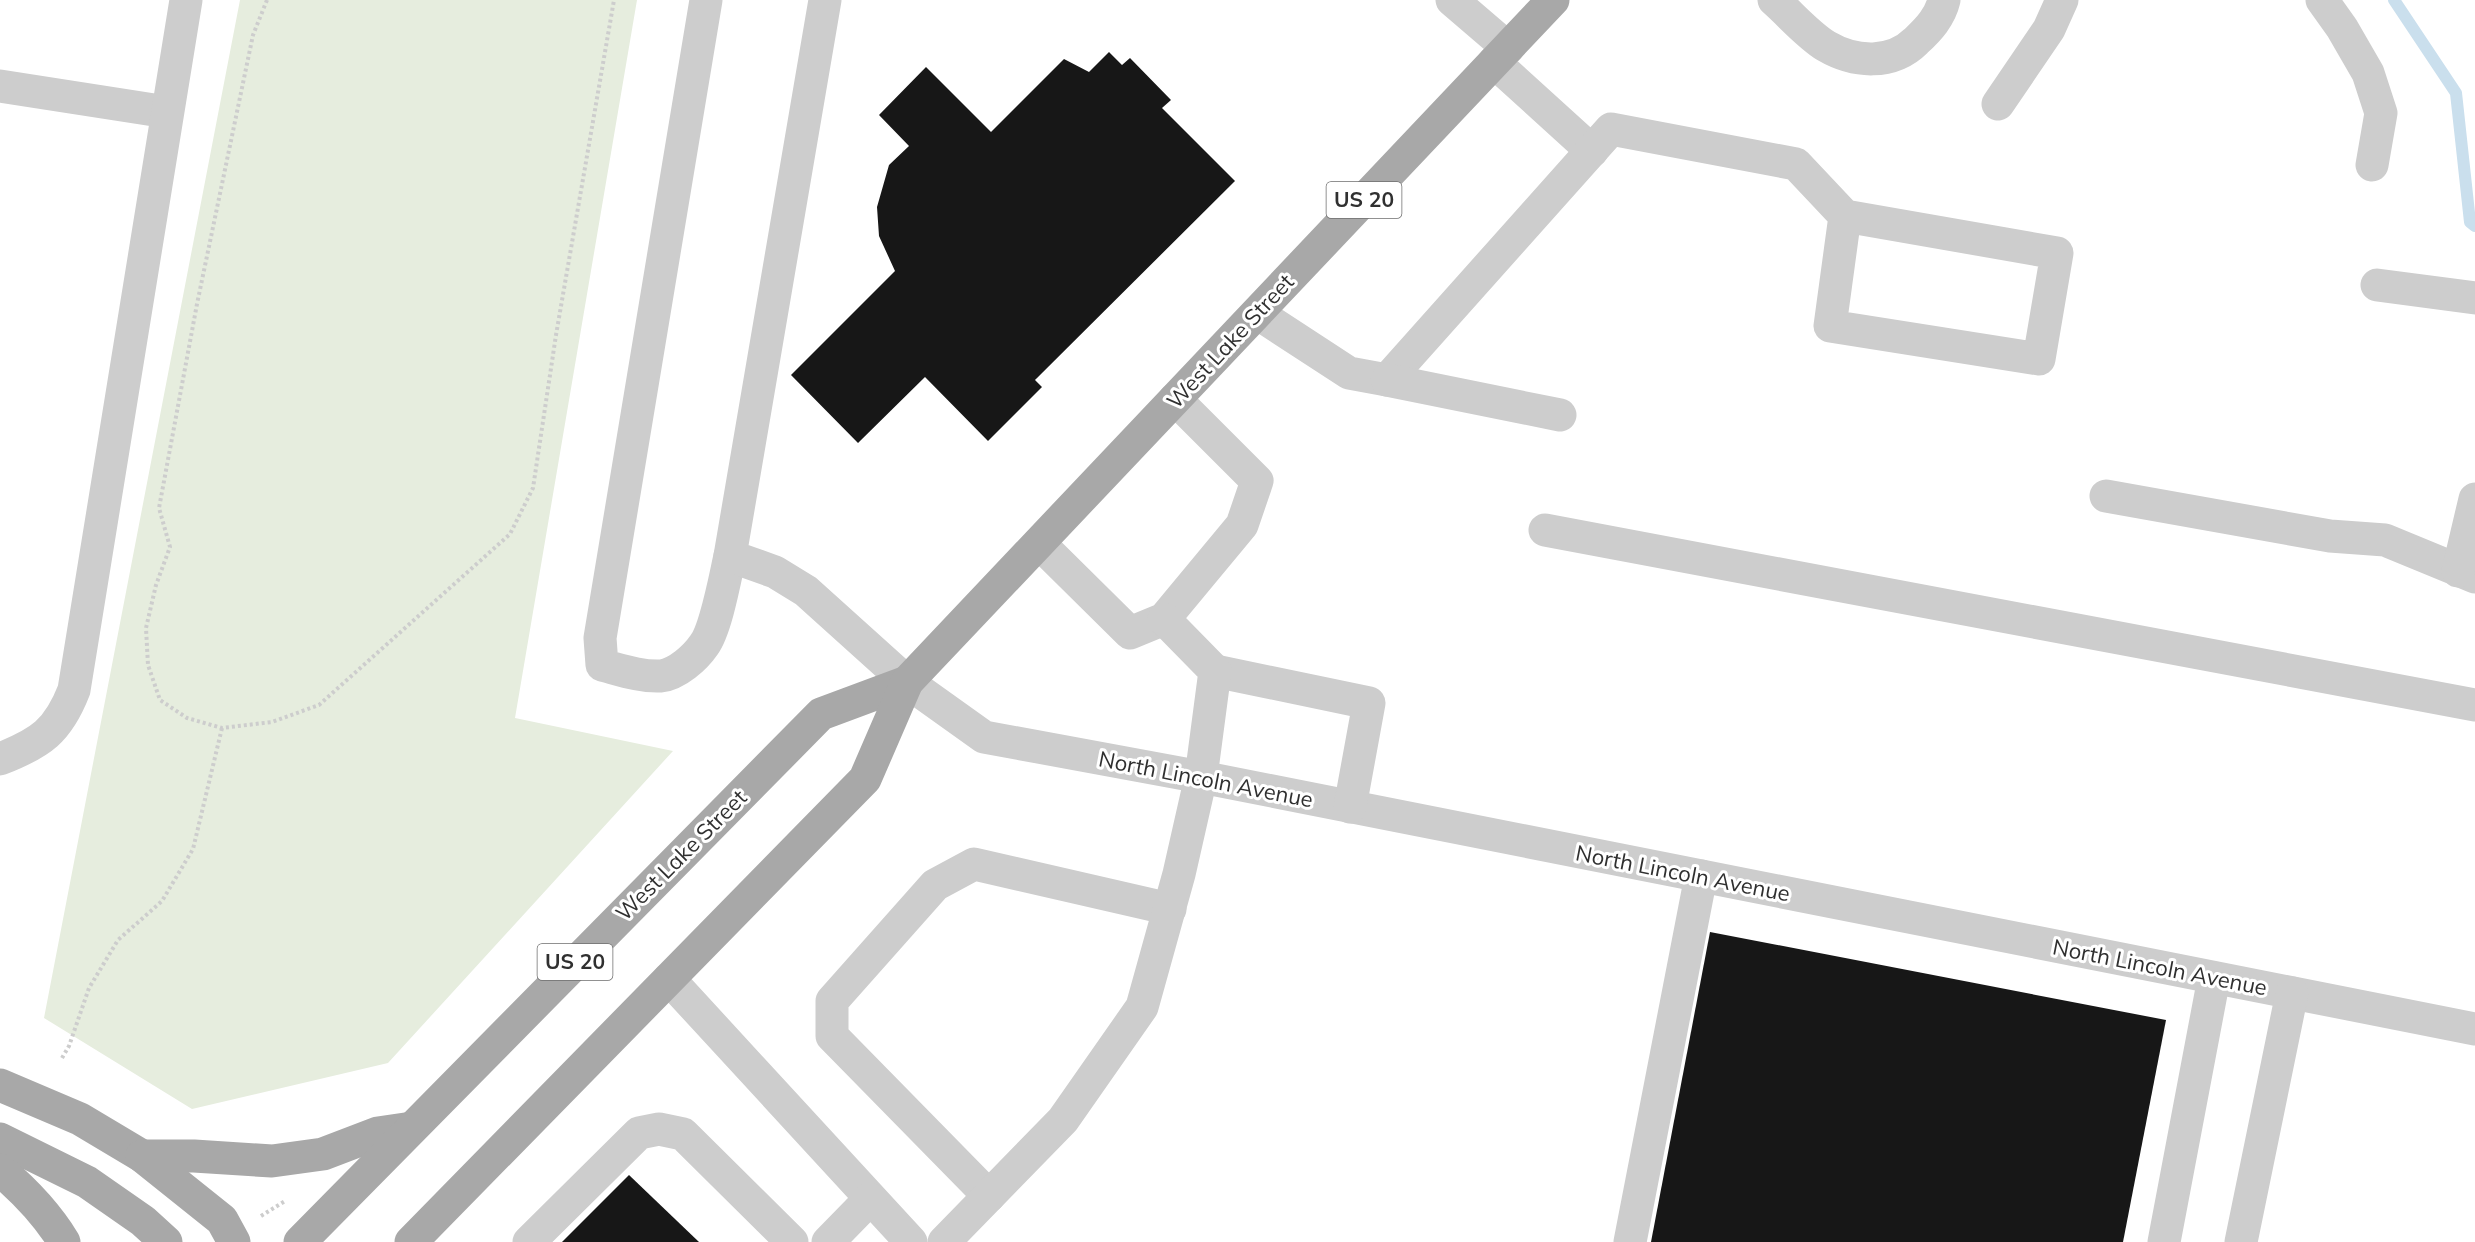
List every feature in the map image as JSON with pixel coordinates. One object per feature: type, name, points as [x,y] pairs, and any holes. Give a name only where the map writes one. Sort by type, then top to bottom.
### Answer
[{"type":"main road","name":"West Lake Street","points":[[411,1242],[865,779],[907,682],[1553,0]]},
{"type":"main road","name":"West Lake Street","points":[[300,1242],[821,714],[907,682]]},
{"type":"main road","points":[[0,1085],[80,1119],[142,1156],[222,1220],[234,1242]]},
{"type":"main road","points":[[142,1156],[194,1156],[272,1161],[323,1154],[378,1133],[412,1128]]},
{"type":"main road","points":[[0,1139],[87,1182],[143,1221],[166,1242]]},
{"type":"main road","points":[[0,1170],[21,1188],[53,1223],[64,1242]]},
{"type":"street","points":[[0,759],[25,749],[53,729],[64,714],[74,690],[186,0]]},
{"type":"street","points":[[706,0],[600,638],[602,666],[646,676],[662,676],[678,671],[705,644],[716,615],[730,556],[825,0]]},
{"type":"street","points":[[1452,0],[1592,151]]},
{"type":"street","points":[[1774,0],[1826,46],[1846,55],[1870,59],[1888,58],[1908,49],[1931,28],[1944,0]]},
{"type":"street","points":[[1998,104],[2049,30],[2062,0]]},
{"type":"street","points":[[2322,0],[2342,28],[2367,73],[2381,113],[2372,165]]},
{"type":"street","points":[[0,86],[167,112]]},
{"type":"street","points":[[1387,380],[1611,129],[1796,164],[1845,216],[2057,253],[2039,359],[1830,326],[1845,216]]},
{"type":"street","points":[[2377,285],[2475,298]]},
{"type":"street","points":[[1257,313],[1349,373],[1560,416]]},
{"type":"street","points":[[1039,543],[1130,633],[1164,619],[1242,525],[1257,481],[1175,399]]},
{"type":"street","points":[[2106,496],[2330,536],[2385,540],[2467,574],[2475,499]]},
{"type":"street","points":[[1545,530],[2475,705]]},
{"type":"street","name":"North Lincoln Avenue","points":[[730,556],[775,572],[806,591],[907,682],[984,737],[1201,777],[2475,1029]]},
{"type":"street","points":[[1164,619],[1215,671],[1369,703],[1350,807]]},
{"type":"street","points":[[944,1242],[1063,1120],[1142,1007],[1170,909],[1201,777],[1215,671]]},
{"type":"street","points":[[989,1196],[832,1036],[832,1001],[934,885],[974,864],[1170,909]]},
{"type":"street","points":[[1630,1242],[1701,876]]},
{"type":"street","points":[[2164,1242],[2214,978]]},
{"type":"street","points":[[669,979],[911,1242]]},
{"type":"street","points":[[2241,1242],[2292,993]]},
{"type":"street","points":[[529,1242],[639,1133],[659,1129],[683,1134],[792,1242]]},
{"type":"street","points":[[828,1242],[870,1199]]},
{"type":"path","points":[[267,0],[253,35],[197,304],[159,508],[170,547],[156,585],[146,628],[148,665],[160,700],[187,718],[222,728],[272,722],[319,705],[510,534],[533,488],[556,335],[614,0]]},
{"type":"path","points":[[62,1058],[69,1046],[89,988],[118,940],[162,901],[193,849],[222,728]]},
{"type":"green space","points":[[240,0],[637,0],[515,718],[673,751],[388,1063],[192,1109],[44,1018]]},
{"type":"building","points":[[1109,52],[1122,65],[1130,58],[1171,100],[1162,108],[1235,181],[1035,380],[1042,387],[988,441],[925,377],[858,443],[791,375],[895,271],[879,236],[877,207],[889,165],[909,146],[879,115],[926,67],[991,132],[1064,59],[1089,72]]},
{"type":"building","points":[[1710,932],[2166,1020],[2123,1242],[1651,1242]]},
{"type":"building","points":[[629,1175],[699,1242],[562,1242]]},
{"type":"waterway","points":[[2394,0],[2456,93],[2470,222],[2475,226]]}]
